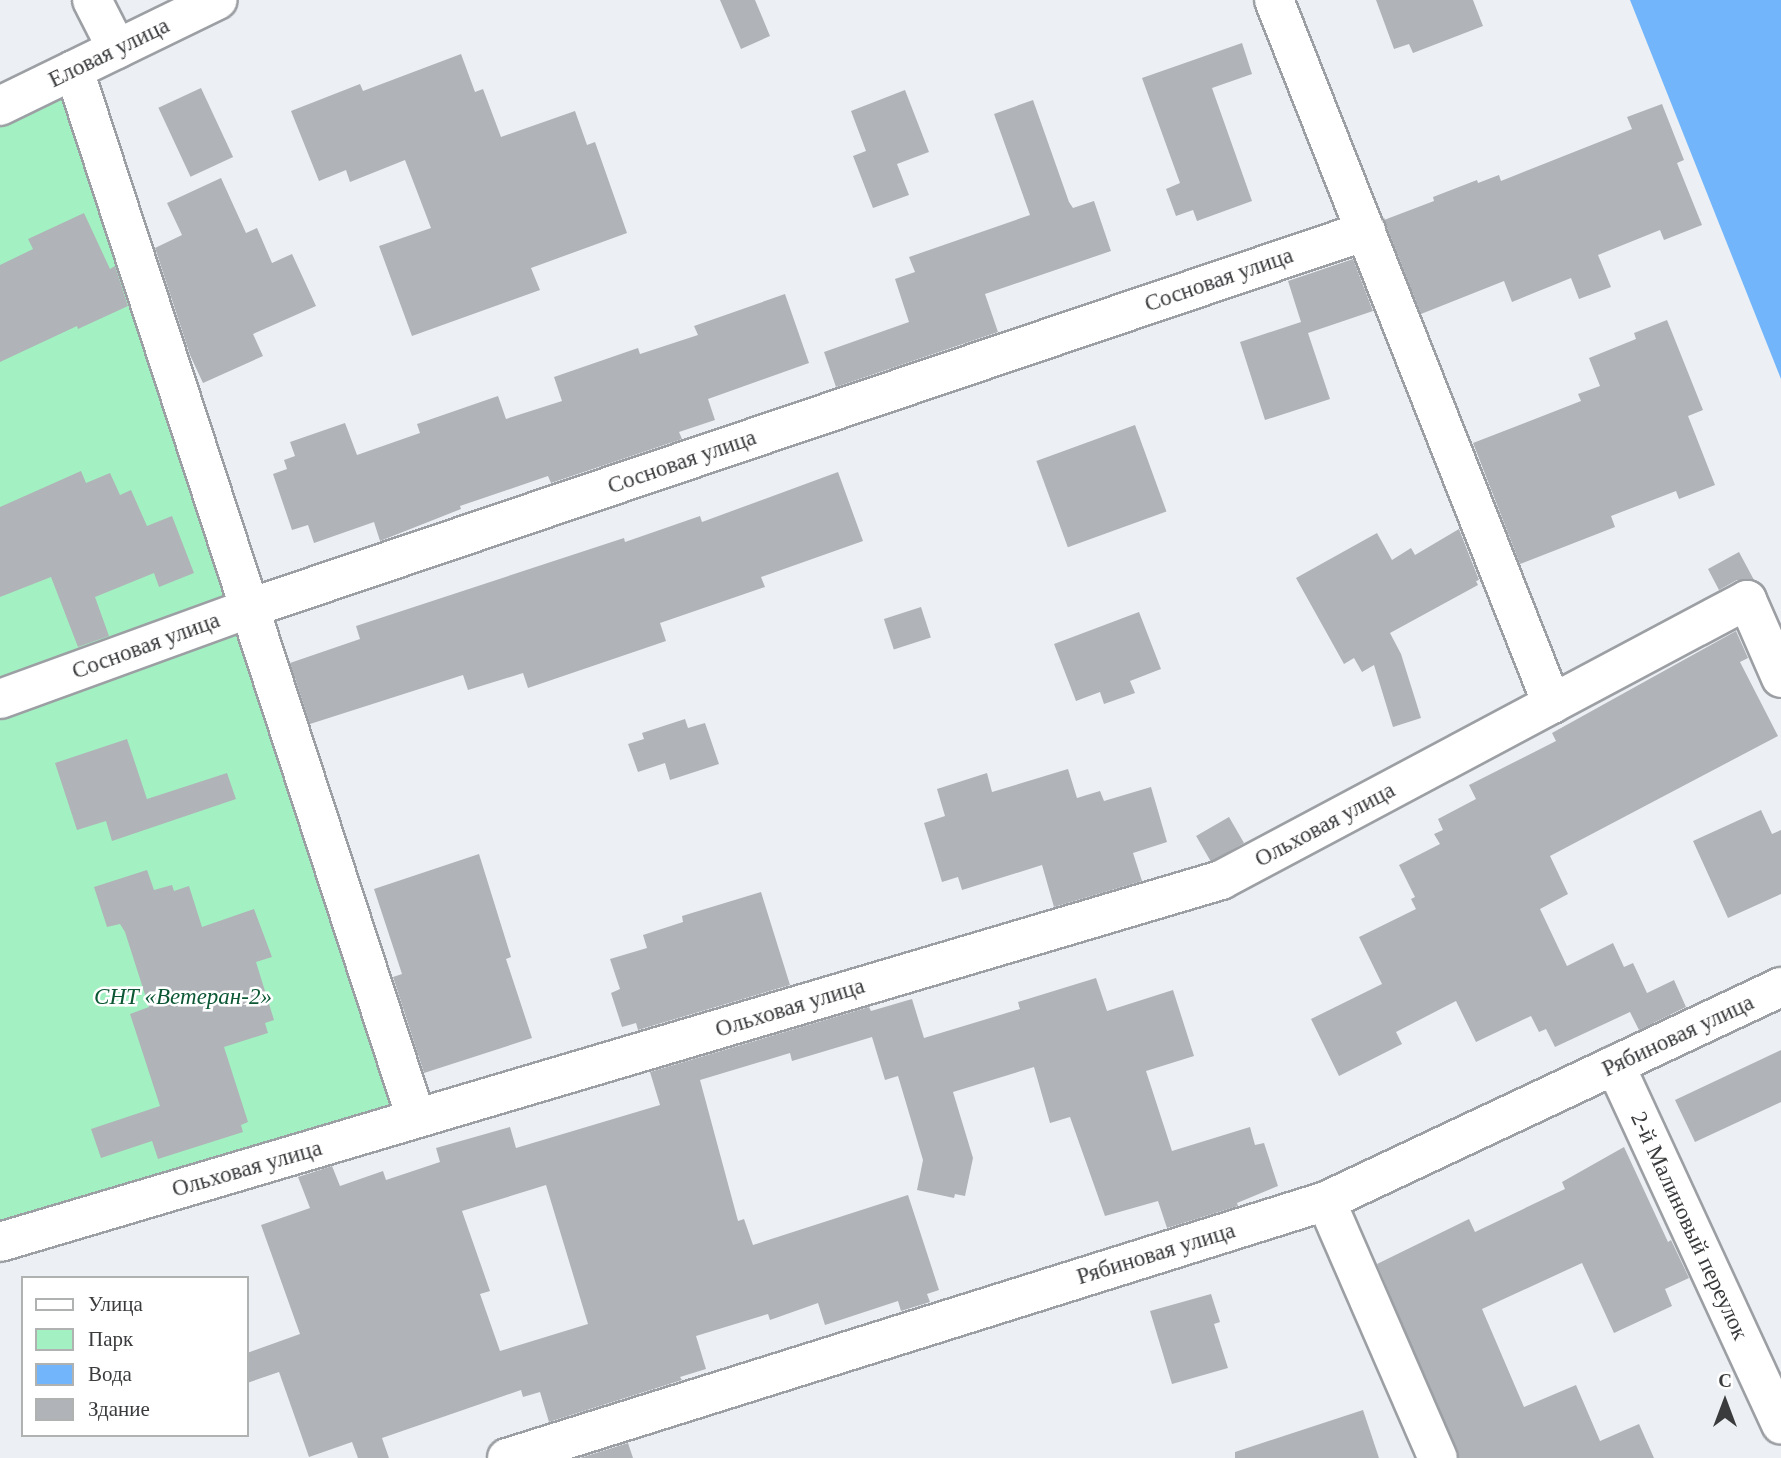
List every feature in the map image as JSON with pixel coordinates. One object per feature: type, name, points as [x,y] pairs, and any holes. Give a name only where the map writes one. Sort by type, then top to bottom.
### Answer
[{"type":"street","points":[[92,0],[117,49]]},
{"type":"street","name":"Еловая улица","points":[[0,106],[217,0]]},
{"type":"street","points":[[1274,0],[1552,704]]},
{"type":"street","points":[[74,70],[416,1118]]},
{"type":"street","name":"Сосновая улица","points":[[0,699],[250,608],[1366,231]]},
{"type":"street","name":"Ольховая улица","points":[[0,1242],[1221,880],[1747,600],[1781,678]]},
{"type":"street","name":"Рябиновая улица","points":[[507,1458],[1326,1201],[1781,987]]},
{"type":"street","name":"2-й Малиновый переулок","points":[[1615,1065],[1781,1425]]},
{"type":"street","points":[[1326,1201],[1438,1458]]},
{"type":"green space","name":"СНТ «Ветеран-2»","points":[[74,70],[416,1118],[0,1242],[0,106]]},
{"type":"water","points":[[1630,0],[1781,0],[1781,379]]},
{"type":"building","points":[[720,0],[755,0],[770,36],[741,49]]},
{"type":"building","points":[[1376,0],[1473,0],[1483,26],[1413,53],[1409,44],[1394,49]]},
{"type":"building","points":[[1242,43],[1252,74],[1212,88],[1252,201],[1197,221],[1193,210],[1176,216],[1166,189],[1180,183],[1142,78]]},
{"type":"building","points":[[461,54],[475,92],[483,89],[501,137],[575,111],[587,145],[595,142],[627,233],[531,268],[540,290],[412,336],[379,246],[431,228],[405,160],[350,182],[346,170],[319,181],[291,111],[360,84],[363,91]]},
{"type":"building","points":[[201,88],[233,157],[191,177],[158,108]]},
{"type":"building","points":[[905,90],[929,152],[897,164],[909,195],[873,208],[853,156],[866,151],[851,111]]},
{"type":"building","points":[[1033,100],[1069,202],[1073,208],[1094,201],[1111,251],[985,294],[998,332],[836,387],[824,352],[909,322],[895,279],[915,272],[909,257],[1030,215],[994,114]]},
{"type":"building","points":[[1662,104],[1684,160],[1677,163],[1702,225],[1664,240],[1660,230],[1598,255],[1611,287],[1579,299],[1571,278],[1512,302],[1504,281],[1421,314],[1384,220],[1434,201],[1433,197],[1477,180],[1478,183],[1499,175],[1501,181],[1632,129],[1627,117]]},
{"type":"building","points":[[221,178],[246,233],[257,228],[272,263],[292,254],[316,306],[253,334],[263,356],[203,383],[190,355],[155,248],[182,235],[167,203]]},
{"type":"building","points":[[84,213],[110,269],[115,266],[128,306],[78,329],[77,326],[0,362],[0,265],[33,249],[28,239]]},
{"type":"building","points":[[1353,259],[1373,311],[1308,333],[1330,399],[1265,420],[1240,342],[1301,322],[1288,281]]},
{"type":"building","points":[[785,294],[809,363],[708,399],[715,420],[679,432],[682,439],[551,483],[548,476],[460,506],[461,509],[380,541],[374,522],[314,543],[308,525],[292,530],[273,474],[287,469],[284,460],[295,456],[290,442],[345,423],[357,455],[420,433],[417,424],[498,396],[506,419],[562,401],[554,377],[638,348],[640,354],[698,335],[694,326]]},
{"type":"building","points":[[1667,320],[1703,410],[1688,416],[1715,485],[1679,499],[1676,491],[1611,516],[1615,527],[1520,564],[1473,443],[1581,401],[1578,394],[1600,386],[1589,358],[1636,339],[1634,333]]},
{"type":"building","points":[[1135,425],[1166,511],[1068,547],[1036,461]]},
{"type":"building","points":[[81,471],[86,483],[110,473],[120,495],[131,490],[147,526],[172,516],[194,573],[159,587],[154,573],[95,597],[109,636],[78,647],[51,577],[0,597],[0,507]]},
{"type":"building","points":[[838,472],[863,541],[761,577],[765,587],[660,623],[666,641],[528,688],[523,673],[468,690],[463,675],[310,724],[290,663],[360,639],[356,626],[624,538],[625,542],[700,516],[702,522]]},
{"type":"building","points":[[1459,529],[1479,580],[1476,581],[1478,585],[1390,633],[1401,654],[1421,718],[1393,727],[1374,665],[1362,672],[1354,658],[1344,664],[1296,578],[1377,533],[1392,560],[1411,548],[1415,555]]},
{"type":"building","points":[[1739,552],[1754,580],[1737,580],[1719,590],[1708,569]]},
{"type":"building","points":[[921,607],[931,637],[894,649],[884,619]]},
{"type":"building","points":[[1139,612],[1161,669],[1130,681],[1135,693],[1104,704],[1100,692],[1076,701],[1054,644]]},
{"type":"building","points":[[1736,631],[1748,658],[1740,662],[1778,736],[1550,856],[1568,894],[1540,909],[1567,966],[1613,943],[1624,967],[1633,963],[1647,993],[1674,980],[1686,1007],[1639,1030],[1630,1012],[1555,1047],[1546,1029],[1539,1032],[1531,1016],[1476,1042],[1456,1001],[1396,1032],[1402,1044],[1339,1076],[1311,1019],[1382,984],[1359,937],[1416,909],[1411,899],[1415,897],[1399,865],[1440,844],[1434,834],[1443,830],[1438,819],[1476,799],[1469,785],[1556,741],[1552,733]]},
{"type":"building","points":[[685,719],[688,728],[705,723],[719,764],[670,780],[665,763],[638,772],[628,744],[644,739],[642,733]]},
{"type":"building","points":[[127,739],[147,799],[227,773],[236,799],[112,841],[106,821],[77,830],[55,763]]},
{"type":"building","points":[[1068,769],[1077,798],[1100,791],[1104,801],[1151,787],[1167,842],[1133,853],[1142,881],[1054,907],[1042,865],[962,890],[958,877],[942,882],[924,823],[945,816],[937,789],[987,773],[992,792]]},
{"type":"building","points":[[1761,810],[1772,834],[1781,830],[1781,894],[1728,918],[1693,841]]},
{"type":"building","points":[[1229,817],[1244,843],[1211,862],[1196,836]]},
{"type":"building","points":[[479,854],[511,957],[506,959],[532,1038],[424,1073],[393,977],[402,974],[374,889]]},
{"type":"building","points":[[147,870],[154,890],[172,885],[174,891],[189,886],[202,927],[254,909],[272,957],[256,962],[274,1020],[265,1023],[268,1033],[224,1047],[248,1122],[241,1125],[243,1132],[158,1159],[152,1141],[101,1158],[91,1129],[160,1106],[130,1014],[149,1007],[125,932],[120,924],[107,927],[94,887]]},
{"type":"building","points":[[761,892],[790,985],[638,1030],[636,1023],[622,1027],[611,993],[620,989],[610,959],[647,948],[643,935],[683,922],[682,916]]},
{"type":"building","points":[[1096,978],[1107,1011],[1173,990],[1194,1056],[1146,1071],[1172,1151],[1250,1127],[1255,1145],[1264,1143],[1278,1186],[1237,1203],[1238,1206],[1167,1228],[1158,1201],[1105,1216],[1070,1117],[1050,1123],[1034,1067],[953,1092],[973,1158],[965,1196],[955,1194],[954,1198],[917,1190],[923,1160],[898,1076],[885,1080],[872,1037],[792,1061],[790,1053],[700,1080],[738,1221],[744,1219],[753,1245],[908,1195],[939,1290],[927,1294],[930,1302],[901,1311],[898,1301],[825,1325],[818,1303],[770,1320],[768,1314],[696,1336],[706,1369],[680,1377],[682,1380],[549,1422],[540,1392],[523,1397],[521,1390],[382,1438],[389,1458],[358,1458],[352,1442],[309,1457],[279,1372],[248,1383],[248,1353],[300,1334],[261,1225],[310,1208],[298,1177],[332,1166],[340,1186],[383,1171],[386,1180],[440,1162],[436,1148],[510,1127],[516,1148],[660,1105],[650,1072],[869,1007],[871,1011],[912,999],[924,1038],[1020,1009],[1018,1002]],"holes":[[[546,1185],[588,1324],[500,1351],[480,1294],[490,1291],[462,1211]]]},
{"type":"building","points":[[1781,1050],[1781,1102],[1695,1142],[1675,1100]]},
{"type":"building","points":[[1624,1147],[1668,1242],[1671,1240],[1689,1278],[1665,1289],[1672,1306],[1614,1333],[1582,1263],[1482,1309],[1524,1407],[1576,1385],[1600,1441],[1639,1424],[1654,1458],[1459,1458],[1377,1264],[1469,1219],[1475,1232],[1565,1189],[1562,1182]]},
{"type":"building","points":[[1211,1294],[1220,1322],[1214,1324],[1228,1368],[1172,1384],[1150,1311]]},
{"type":"building","points":[[1363,1410],[1379,1458],[1235,1458],[1235,1452]]},
{"type":"building","points":[[628,1443],[633,1458],[580,1458]]}]
